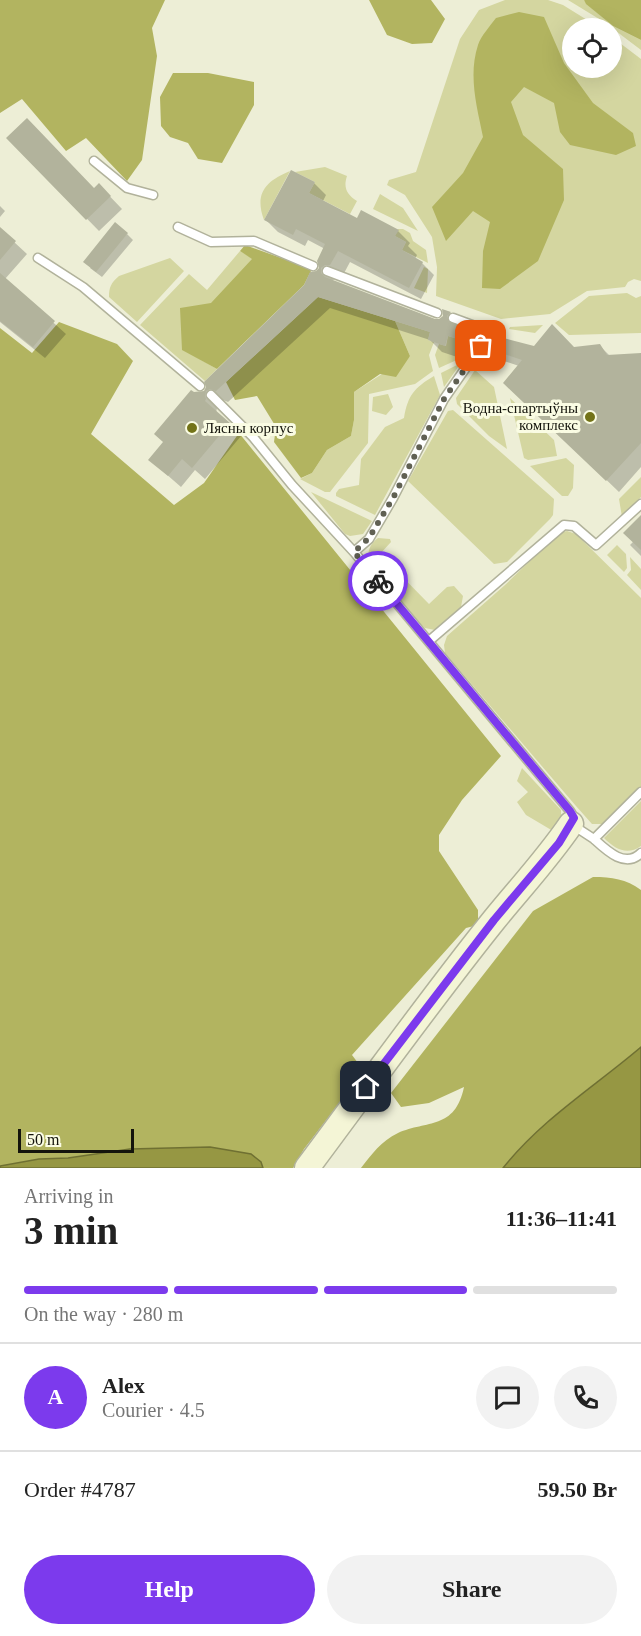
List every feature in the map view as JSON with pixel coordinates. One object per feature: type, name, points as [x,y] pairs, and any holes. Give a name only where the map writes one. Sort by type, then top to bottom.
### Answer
[{"type":"street","points":[[307,1168],[380,1068],[494,920],[559,843],[572,824]]},
{"type":"lane","points":[[94,161],[127,188],[153,195]]},
{"type":"lane","points":[[178,227],[211,243],[254,241],[314,266]]},
{"type":"lane","points":[[38,258],[83,287],[200,386]]},
{"type":"lane","points":[[327,271],[437,313]]},
{"type":"lane","points":[[453,318],[491,332],[490,334]]},
{"type":"lane","points":[[354,552],[369,538],[393,498],[444,399],[481,346]]},
{"type":"lane","points":[[211,395],[253,437],[292,485],[354,552],[429,641],[570,811],[574,818],[572,824],[616,858],[628,859],[638,857],[641,853]]},
{"type":"lane","points":[[429,641],[564,525],[574,526],[596,545],[641,504]]},
{"type":"lane","points":[[594,839],[641,792]]},
{"type":"green space","points":[[505,0],[548,0],[563,5],[584,18],[562,18],[562,78],[622,78],[622,45],[641,59],[641,281],[634,279],[625,287],[587,291],[550,314],[501,319],[436,296],[437,267],[432,237],[405,195],[387,185],[389,180],[416,172],[460,39],[479,10]]},
{"type":"green space","points":[[568,0],[584,0],[604,18],[597,18]]},
{"type":"green space","points":[[622,30],[641,40],[641,50],[622,36]]},
{"type":"green space","points":[[325,167],[347,176],[345,184],[347,191],[357,201],[350,214],[309,193],[315,182],[295,172]]},
{"type":"green space","points":[[290,171],[264,220],[260,202],[264,189],[274,179]]},
{"type":"green space","points":[[380,194],[403,208],[418,231],[373,209]]},
{"type":"green space","points":[[398,229],[410,233],[413,241],[426,250],[428,263],[402,250],[406,242],[395,236]]},
{"type":"green space","points":[[240,251],[253,259],[182,349],[217,369],[205,381],[140,325],[189,274],[207,290]]},
{"type":"green space","points":[[170,258],[184,271],[137,322],[109,297],[111,285],[119,276]]},
{"type":"green space","points":[[424,267],[428,269],[427,293],[414,288]]},
{"type":"green space","points":[[627,293],[636,298],[641,296],[641,333],[569,335],[555,323],[589,296]]},
{"type":"green space","points":[[395,321],[430,332],[428,340],[434,342],[429,355],[433,371],[415,384],[369,394],[368,443],[330,492],[325,492],[300,479],[312,473],[327,450],[351,436],[354,420],[354,392],[410,356]]},
{"type":"green space","points":[[543,325],[535,333],[509,329],[510,327]]},
{"type":"green space","points":[[448,336],[476,345],[470,354],[439,368],[435,355],[439,344],[446,346]]},
{"type":"green space","points":[[461,363],[444,387],[441,373]]},
{"type":"green space","points":[[475,370],[494,387],[507,449],[489,436],[457,404],[456,398]]},
{"type":"green space","points":[[434,376],[440,395],[375,515],[336,496],[339,489],[359,485],[361,459],[385,427],[404,418],[413,393],[421,384]]},
{"type":"green space","points":[[388,394],[393,407],[386,415],[372,411],[373,397]]},
{"type":"green space","points":[[510,398],[554,440],[557,456],[528,460],[524,458]]},
{"type":"green space","points":[[453,410],[554,499],[553,515],[507,562],[494,564],[408,481],[448,411]]},
{"type":"green space","points":[[566,458],[574,465],[573,488],[568,496],[562,496],[530,466]]},
{"type":"green space","points":[[641,477],[641,497],[622,517],[619,499]]},
{"type":"green space","points":[[311,492],[372,521],[363,534],[350,536],[345,534]]},
{"type":"green space","points":[[567,531],[576,534],[641,598],[641,787],[606,824],[592,824],[445,653],[444,645],[447,636],[559,533]]},
{"type":"green space","points":[[378,538],[390,539],[391,542],[380,554],[429,604],[447,587],[454,586],[463,596],[461,607],[435,630],[425,628],[419,623],[369,561],[370,548]]},
{"type":"green space","points":[[617,545],[626,554],[627,568],[624,572],[607,555]]},
{"type":"green space","points":[[630,557],[641,569],[641,590],[627,575],[631,570]]},
{"type":"green space","points":[[522,768],[561,810],[561,821],[553,831],[526,815],[517,802],[528,792],[517,781]]},
{"type":"green space","points":[[641,801],[641,846],[631,851],[621,850],[604,838]]},
{"type":"shaded area","points":[[0,0],[165,0],[152,28],[157,56],[142,160],[127,181],[86,138],[66,151],[22,99],[0,113]]},
{"type":"shaded area","points":[[369,0],[431,0],[445,19],[432,43],[412,44],[387,35]]},
{"type":"shaded area","points":[[584,0],[641,0],[641,40],[622,30],[622,18],[603,18]]},
{"type":"shaded area","points":[[519,12],[544,17],[562,58],[562,78],[575,78],[593,103],[633,133],[636,146],[616,155],[570,145],[560,132],[554,103],[524,87],[511,102],[523,135],[563,169],[564,200],[538,261],[500,289],[482,288],[483,251],[490,222],[473,211],[446,241],[432,207],[463,173],[483,137],[476,103],[475,57],[479,42],[496,18]]},
{"type":"shaded area","points":[[173,73],[208,73],[254,82],[254,105],[222,163],[198,159],[188,143],[170,137],[161,126],[160,97]]},
{"type":"shaded area","points":[[245,245],[312,269],[304,285],[217,369],[182,350],[180,308],[211,303],[252,259],[240,251]]},
{"type":"shaded area","points":[[318,297],[395,321],[410,356],[396,377],[380,374],[354,392],[354,420],[351,436],[327,450],[312,473],[301,478],[274,442],[276,427],[257,396],[235,400],[226,382]]},
{"type":"shaded area","points":[[59,322],[117,344],[133,361],[91,434],[174,505],[204,483],[239,433],[501,756],[462,800],[439,835],[439,851],[478,910],[478,925],[466,928],[352,1055],[364,1071],[304,1149],[293,1168],[263,1168],[261,1162],[210,1147],[130,1149],[68,1158],[39,1159],[0,1166],[0,328],[32,353]]},
{"type":"shaded area","points":[[593,877],[618,879],[641,890],[641,1047],[551,1119],[503,1168],[361,1168],[377,1148],[392,1136],[438,1121],[447,1117],[454,1110],[460,1101],[464,1087],[429,1103],[401,1107],[391,1093],[533,911]]},
{"type":"shaded area","points":[[641,1047],[641,1168],[503,1168],[518,1150],[551,1119]]},
{"type":"shaded area","points":[[210,1147],[251,1154],[261,1162],[263,1168],[0,1168],[0,1166],[39,1159],[68,1158],[130,1149]]},
{"type":"building","points":[[27,118],[94,188],[99,183],[111,196],[86,220],[6,138]]},
{"type":"building","points":[[291,170],[315,182],[309,193],[357,218],[361,210],[399,230],[395,236],[406,242],[402,250],[423,262],[409,288],[338,251],[330,265],[321,268],[321,273],[325,277],[435,319],[443,316],[442,309],[451,312],[447,316],[449,322],[484,336],[488,340],[493,340],[496,336],[534,346],[552,324],[574,347],[600,344],[607,355],[641,353],[641,443],[606,481],[503,383],[522,360],[487,348],[486,343],[482,340],[474,344],[448,336],[445,346],[428,340],[430,332],[318,297],[216,391],[210,389],[206,391],[205,401],[230,423],[192,468],[182,459],[168,476],[148,460],[163,442],[154,434],[191,390],[204,391],[206,387],[204,382],[304,285],[310,272],[319,268],[317,261],[325,244],[296,229],[293,235],[264,220]]},
{"type":"building","points":[[115,222],[128,233],[96,272],[83,262]]},
{"type":"building","points":[[0,227],[16,241],[0,260]]},
{"type":"building","points":[[0,273],[55,321],[33,347],[0,321]]},
{"type":"building","points":[[641,515],[641,550],[623,533]]},
{"type":"way so far","points":[[378,581],[354,552],[369,538],[393,498],[444,399],[481,346]]},
{"type":"place","name":"Водна-спартыўны комплекс","points":[[590,417]]},
{"type":"place","name":"Лясны корпус","points":[[192,428]]},
{"type":"route","points":[[366,1087],[494,920],[559,843],[574,818],[378,581]]}]
